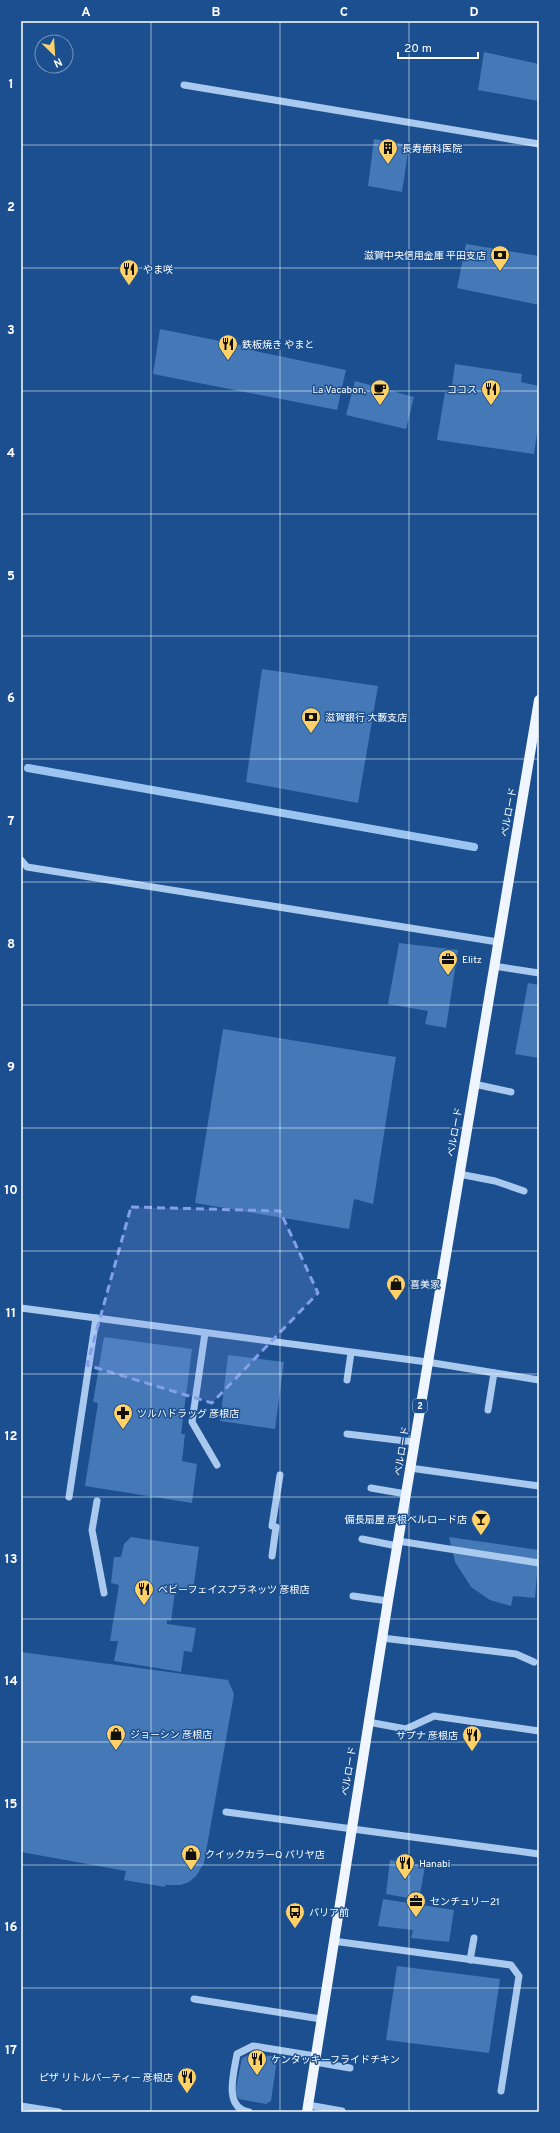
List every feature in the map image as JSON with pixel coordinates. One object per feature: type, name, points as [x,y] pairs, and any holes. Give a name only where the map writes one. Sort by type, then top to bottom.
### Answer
[{"type":"main road","name":"ベルロード","points":[[307,2109],[427,1362],[539,700]]},
{"type":"street","points":[[184,85],[539,144]]},
{"type":"street","points":[[21,860],[27,867],[498,942]]},
{"type":"street","points":[[494,966],[539,972]]},
{"type":"street","points":[[474,1084],[511,1092]]},
{"type":"street","points":[[459,1174],[495,1181],[524,1191]]},
{"type":"street","points":[[21,1308],[427,1362],[539,1380]]},
{"type":"street","points":[[69,1497],[96,1318]]},
{"type":"street","points":[[206,1333],[192,1422],[217,1465]]},
{"type":"street","points":[[347,1380],[351,1353]]},
{"type":"street","points":[[488,1410],[494,1373]]},
{"type":"street","points":[[348,1434],[414,1442]]},
{"type":"street","points":[[410,1468],[539,1486]]},
{"type":"street","points":[[272,1556],[280,1475]]},
{"type":"street","points":[[371,1488],[406,1494]]},
{"type":"street","points":[[97,1501],[92,1530],[104,1593]]},
{"type":"street","points":[[362,1539],[539,1563]]},
{"type":"street","points":[[353,1596],[388,1601]]},
{"type":"street","points":[[382,1638],[516,1654],[534,1662]]},
{"type":"street","points":[[368,1722],[406,1729],[434,1716],[539,1731]]},
{"type":"street","points":[[226,1812],[539,1854]]},
{"type":"street","points":[[470,1960],[474,1938]]},
{"type":"street","points":[[333,1941],[511,1965],[519,1976],[501,2091]]},
{"type":"street","points":[[194,1999],[321,2019]]},
{"type":"street","points":[[249,2112],[244,2111],[234,2102],[232,2088],[237,2054],[253,2046],[350,2068]]},
{"type":"street","points":[[21,2106],[59,2112]]},
{"type":"street","points":[[307,2109],[342,2111]]},
{"type":"highlighted area","points":[[131,1207],[280,1211],[318,1293],[212,1403],[87,1365]]},
{"type":"building","points":[[484,52],[539,64],[539,101],[478,90]]},
{"type":"building","name":"長寿歯科医院","points":[[374,139],[409,145],[402,192],[368,186]]},
{"type":"building","name":"滋賀中央信用金庫 平田支店","points":[[466,244],[539,256],[539,305],[457,288]]},
{"type":"building","name":"鉄板焼き やまと","points":[[160,329],[255,348],[255,351],[346,370],[337,410],[153,374]]},
{"type":"building","name":"ココス","points":[[455,364],[522,374],[521,382],[539,386],[539,419],[534,454],[437,440],[445,392],[451,393]]},
{"type":"building","name":"La Vacabon,","points":[[355,381],[414,397],[406,429],[346,415]]},
{"type":"building","name":"滋賀銀行 大藪支店","points":[[262,669],[378,686],[358,803],[246,782]]},
{"type":"building","points":[[399,943],[458,950],[446,1028],[425,1024],[428,1011],[388,1004]]},
{"type":"building","points":[[528,983],[539,985],[539,1058],[515,1054]]},
{"type":"building","points":[[223,1029],[396,1057],[373,1204],[354,1199],[349,1229],[195,1203]]},
{"type":"building","points":[[104,1337],[192,1349],[181,1434],[185,1434],[182,1461],[197,1464],[192,1503],[85,1486],[98,1403],[93,1402]]},
{"type":"building","points":[[228,1355],[284,1362],[275,1429],[220,1421]]},
{"type":"building","name":"ベビーフェイスプラネッツ 彦根店","points":[[131,1537],[199,1547],[193,1590],[172,1588],[171,1592],[175,1592],[171,1621],[167,1620],[167,1624],[196,1628],[192,1652],[184,1651],[181,1672],[114,1661],[118,1641],[110,1641],[119,1585],[111,1583],[114,1557],[121,1557],[124,1544]]},
{"type":"building","points":[[449,1537],[539,1550],[535,1598],[513,1596],[511,1606],[490,1600],[471,1587],[455,1562]]},
{"type":"building","points":[[21,1652],[228,1680],[234,1694],[204,1863],[196,1876],[189,1882],[181,1885],[165,1885],[165,1887],[124,1880],[126,1871],[21,1852]]},
{"type":"building","name":"Hanabi","points":[[390,1860],[425,1866],[419,1900],[386,1894]]},
{"type":"building","name":"センチュリー21","points":[[383,1899],[454,1910],[449,1942],[411,1938],[413,1930],[378,1926]]},
{"type":"building","points":[[397,1966],[500,1979],[489,2053],[386,2040]]},
{"type":"building","name":"ケンタッキーフライドチキン","points":[[249,2055],[274,2056],[277,2059],[271,2101],[266,2104],[239,2099],[235,2093],[242,2058]]},
{"type":"waterway","points":[[28,768],[474,847]]},
{"type":"place","name":"長寿歯科医院","points":[[388,165]]},
{"type":"place","name":"滋賀中央信用金庫 平田支店","points":[[500,272]]},
{"type":"place","name":"やま咲","points":[[129,286]]},
{"type":"place","name":"鉄板焼き やまと","points":[[228,361]]},
{"type":"place","name":"La Vacabon,","points":[[380,406]]},
{"type":"place","name":"ココス","points":[[491,406]]},
{"type":"place","name":"滋賀銀行 大藪支店","points":[[311,734]]},
{"type":"place","name":"Elitz","points":[[448,976]]},
{"type":"place","name":"喜美家","points":[[396,1301]]},
{"type":"place","name":"ツルハドラッグ 彦根店","points":[[123,1430]]},
{"type":"place","name":"備長扇屋 彦根ベルロード店","points":[[481,1536]]},
{"type":"place","name":"ベビーフェイスプラネッツ 彦根店","points":[[144,1606]]},
{"type":"place","name":"ジョーシン 彦根店","points":[[116,1751]]},
{"type":"place","name":"サプナ 彦根店","points":[[472,1752]]},
{"type":"place","name":"クイックカラーQ パリヤ店","points":[[191,1871]]},
{"type":"place","name":"Hanabi","points":[[405,1880]]},
{"type":"place","name":"センチュリー21","points":[[416,1918]]},
{"type":"place","name":"パリア前","points":[[295,1929]]},
{"type":"place","name":"ケンタッキーフライドチキン","points":[[257,2076]]},
{"type":"place","name":"ピザ リトルパーティー 彦根店","points":[[187,2094]]}]
